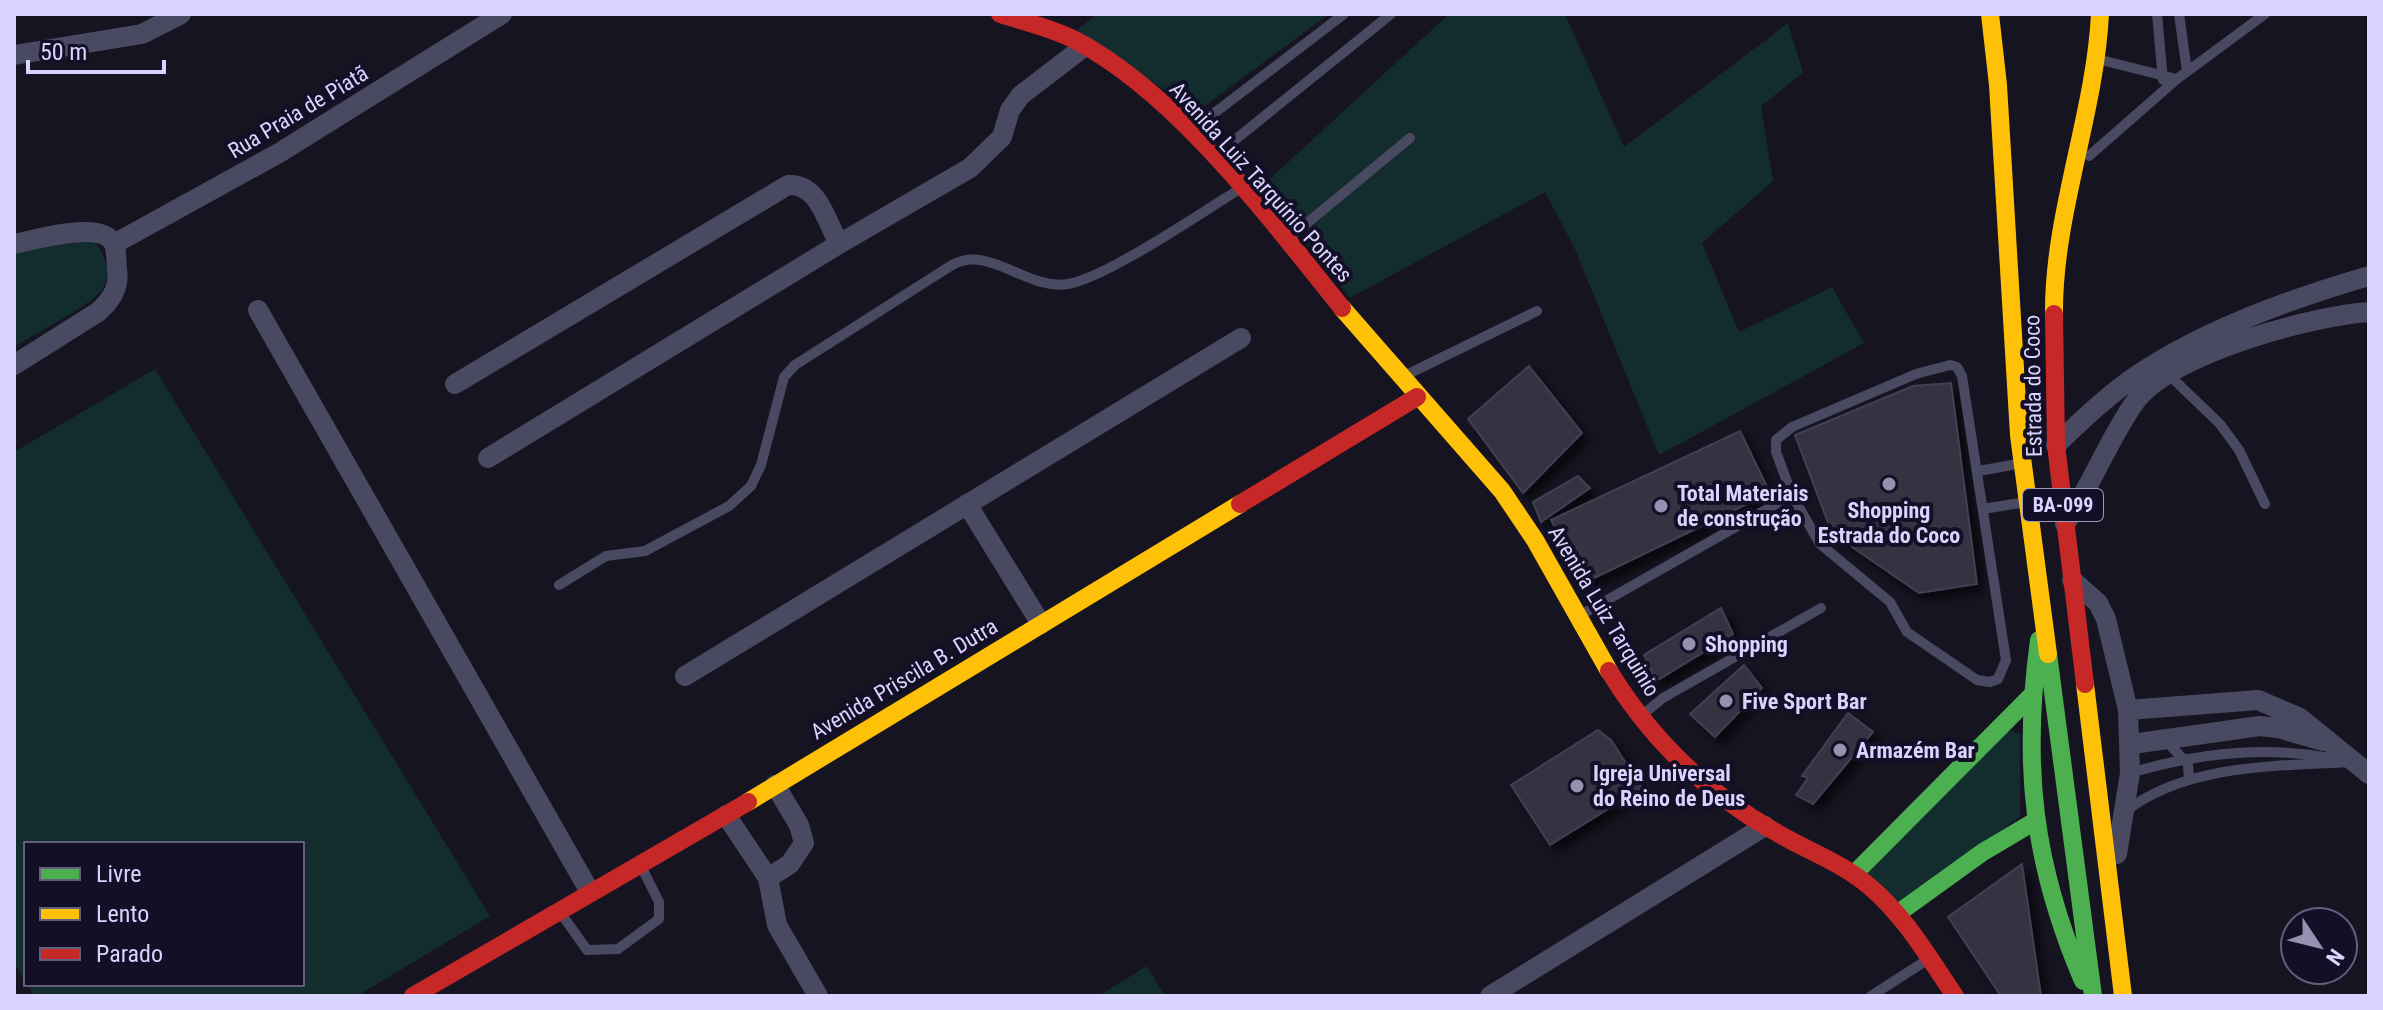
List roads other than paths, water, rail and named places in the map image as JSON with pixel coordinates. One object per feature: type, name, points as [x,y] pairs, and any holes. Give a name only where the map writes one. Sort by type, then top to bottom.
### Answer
[{"type":"main road","name":"Avenida Luiz Tarquínio Pontes","points":[[1000,14],[1065,35],[1145,89],[1213,157],[1417,397]]},
{"type":"main road","name":"Estrada do Coco","points":[[1990,14],[1998,85],[2023,463],[2091,996]]},
{"type":"main road","name":"Estrada do Coco","points":[[2100,14],[2098,58],[2061,245],[2054,308],[2056,445],[2123,996]]},
{"type":"main road","name":"Avenida Priscila B. Dutra","points":[[413,996],[726,815],[1417,397]]},
{"type":"main road","name":"Avenida Luiz Tarquinio","points":[[1417,397],[1481,466],[1516,511],[1619,690],[1640,717],[1693,773],[1765,826],[1854,874],[1897,914],[1955,996]]},
{"type":"main road","points":[[2043,612],[2031,696],[2028,776],[2032,823],[2046,889],[2091,996]]},
{"type":"main road","points":[[1854,874],[2031,696]]},
{"type":"main road","points":[[1897,914],[1983,852],[2032,823]]},
{"type":"street","points":[[14,55],[142,34],[181,14]]},
{"type":"street","name":"Rua Praia de Piatã","points":[[114,244],[279,153],[502,14]]},
{"type":"street","points":[[488,458],[839,244],[970,168],[1002,137],[1010,110],[1021,95],[1085,46]]},
{"type":"street","points":[[455,384],[788,185],[802,184],[811,189],[839,244]]},
{"type":"street","points":[[14,244],[83,231],[105,235],[114,244],[119,278],[107,304],[14,365]]},
{"type":"street","points":[[2056,445],[2111,395],[2245,332],[2313,293],[2369,276]]},
{"type":"street","points":[[258,310],[590,892]]},
{"type":"street","points":[[2245,332],[2315,318],[2369,312]]},
{"type":"street","points":[[685,676],[1241,338]]},
{"type":"street","points":[[2065,524],[2090,488],[2137,400],[2165,367]]},
{"type":"street","points":[[967,504],[1041,624]]},
{"type":"street","points":[[2071,580],[2098,603],[2106,619],[2128,710],[2132,744],[2130,773],[2109,894]]},
{"type":"street","points":[[2128,710],[2258,700],[2280,707],[2362,768]]},
{"type":"street","points":[[2278,728],[2274,718],[2280,707]]},
{"type":"street","points":[[2157,708],[2164,723],[2164,739]]},
{"type":"street","points":[[2132,744],[2249,727],[2278,728],[2334,745]]},
{"type":"street","points":[[768,878],[790,864],[804,843],[799,825],[775,785]]},
{"type":"street","points":[[726,815],[768,878],[777,925],[818,996]]},
{"type":"street","points":[[1490,996],[1765,826]]},
{"type":"lane","points":[[1189,133],[1344,14]]},
{"type":"lane","points":[[1213,157],[1391,14]]},
{"type":"lane","points":[[2157,14],[2164,90]]},
{"type":"lane","points":[[2179,14],[2187,71]]},
{"type":"lane","points":[[2078,165],[2177,79],[2265,14]]},
{"type":"lane","points":[[2098,58],[2177,79]]},
{"type":"lane","points":[[1285,241],[1410,138]]},
{"type":"lane","points":[[559,585],[606,556],[645,551],[729,506],[751,486],[761,465],[784,377],[795,365],[963,259],[976,257],[1044,283],[1067,285],[1097,274],[1240,189]]},
{"type":"lane","points":[[1400,378],[1537,311]]},
{"type":"lane","points":[[1950,365],[1957,367],[1962,376],[1979,471],[2006,660],[1998,679],[1990,682],[1977,680],[1907,632],[1890,602],[1820,544],[1792,495],[1776,452],[1776,440],[1782,433],[1916,374],[1950,365]]},
{"type":"lane","points":[[2165,367],[2220,424],[2239,450],[2265,504]]},
{"type":"lane","points":[[1979,471],[2023,463]]},
{"type":"lane","points":[[1579,616],[1792,495]]},
{"type":"lane","points":[[1983,509],[2028,502]]},
{"type":"lane","points":[[1640,717],[1663,698],[1821,608]]},
{"type":"lane","points":[[2164,739],[2185,759],[2189,780]]},
{"type":"lane","points":[[2130,773],[2185,759],[2280,750],[2362,768]]},
{"type":"lane","points":[[2124,813],[2161,788],[2189,780],[2264,767],[2362,768]]},
{"type":"lane","points":[[559,910],[587,950],[618,949],[659,919],[659,902],[640,864]]},
{"type":"lane","points":[[1871,996],[1929,959]]},
{"type":"place","name":"Shopping Estrada do Coco","points":[[1889,484]]},
{"type":"place","name":"Total Materiais de construção","points":[[1661,506]]},
{"type":"place","name":"Shopping","points":[[1689,644]]},
{"type":"place","name":"Five Sport Bar","points":[[1726,701]]},
{"type":"place","name":"Armazém Bar","points":[[1840,750]]},
{"type":"place","name":"Igreja Universal do Reino de Deus","points":[[1577,786]]}]
